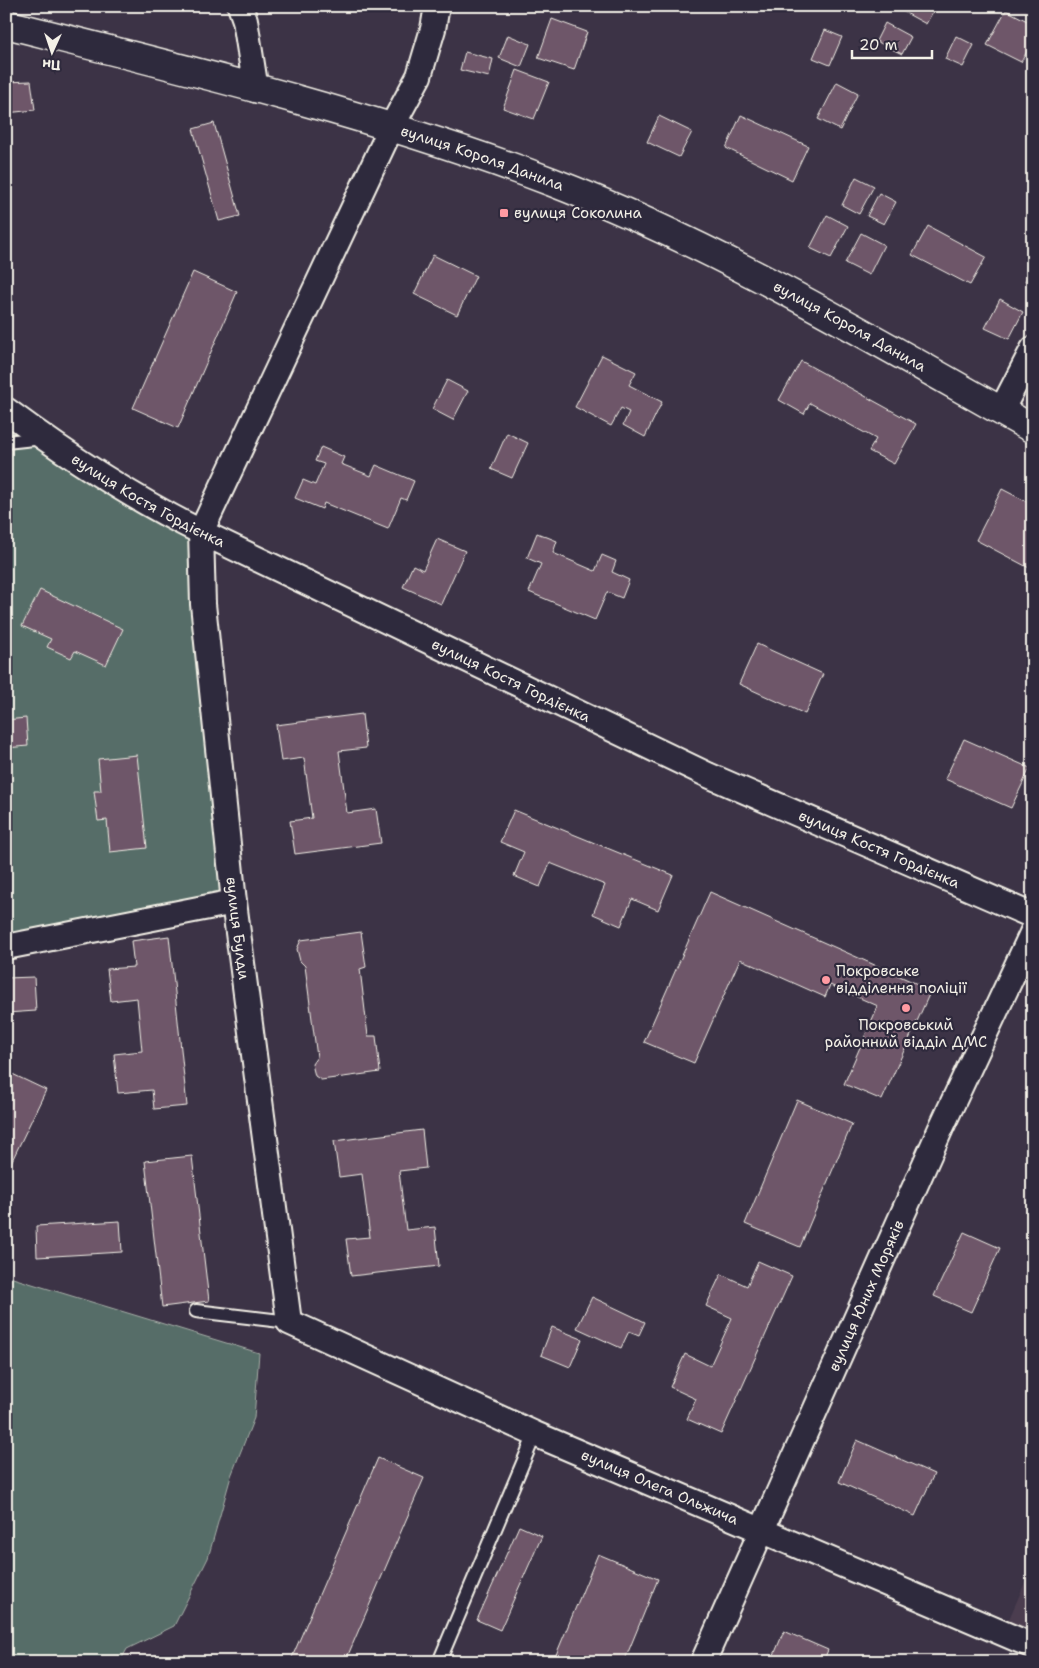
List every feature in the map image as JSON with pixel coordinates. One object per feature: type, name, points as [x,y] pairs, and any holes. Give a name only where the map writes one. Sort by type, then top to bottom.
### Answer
[{"type":"main road","name":"вулиця Короля Данила","points":[[6,24],[392,128],[552,182],[696,245],[801,299],[1033,429]]},
{"type":"street","points":[[240,6],[256,90]]},
{"type":"street","points":[[201,532],[392,128],[419,76],[434,29],[437,6]]},
{"type":"street","points":[[1001,411],[1033,349]]},
{"type":"street","name":"вулиця Костя Гордієнка","points":[[6,410],[44,438],[155,509],[201,532],[708,775],[1033,916]]},
{"type":"street","name":"вулиця Булди","points":[[201,532],[203,604],[234,902],[289,1322]]},
{"type":"street","points":[[6,947],[234,902]]},
{"type":"street","name":"вулиця Юних Моряків","points":[[703,1662],[763,1532],[941,1128],[1033,931]]},
{"type":"street","name":"вулиця Олега Ольжича","points":[[289,1322],[536,1434],[1033,1646]]},
{"type":"lane","points":[[6,442],[44,438]]},
{"type":"lane","points":[[196,1311],[289,1322]]},
{"type":"lane","points":[[439,1662],[536,1434]]},
{"type":"shaded area","points":[[1033,1564],[1033,1646],[1003,1633]]},
{"type":"green space","points":[[6,410],[201,532],[234,902],[6,947]]},
{"type":"green space","points":[[6,1276],[259,1353],[254,1418],[231,1476],[208,1558],[174,1626],[127,1649],[120,1662],[6,1662]]},
{"type":"building","points":[[893,6],[936,6],[926,24]]},
{"type":"building","points":[[1006,10],[1033,24],[1033,41],[1021,62],[987,45]]},
{"type":"building","points":[[552,19],[587,32],[574,70],[538,58]]},
{"type":"building","points":[[885,23],[911,37],[902,54],[876,41]]},
{"type":"building","points":[[825,30],[842,37],[830,65],[813,58]]},
{"type":"building","points":[[508,35],[530,44],[521,67],[499,58]]},
{"type":"building","points":[[956,36],[974,45],[963,67],[945,59]]},
{"type":"building","points":[[465,52],[493,59],[489,77],[460,70]]},
{"type":"building","points":[[517,70],[549,82],[534,119],[503,108]]},
{"type":"building","points":[[31,81],[35,110],[6,113],[6,82]]},
{"type":"building","points":[[837,82],[858,93],[840,130],[818,119]]},
{"type":"building","points":[[741,115],[808,146],[792,180],[726,148]]},
{"type":"building","points":[[659,116],[692,132],[679,157],[647,142]]},
{"type":"building","points":[[214,123],[240,216],[219,221],[193,129]]},
{"type":"building","points":[[856,177],[874,186],[859,214],[842,205]]},
{"type":"building","points":[[879,193],[896,202],[884,224],[867,216]]},
{"type":"building","points":[[827,215],[848,226],[831,258],[810,248]]},
{"type":"building","points":[[928,226],[986,257],[970,285],[912,255]]},
{"type":"building","points":[[861,233],[884,245],[869,275],[845,263]]},
{"type":"building","points":[[433,255],[476,276],[457,315],[414,294]]},
{"type":"building","points":[[1033,265],[1033,285],[1025,281]]},
{"type":"building","points":[[193,272],[237,292],[178,428],[133,408]]},
{"type":"building","points":[[1000,299],[1023,312],[1009,339],[985,328]]},
{"type":"building","points":[[602,355],[636,372],[629,385],[662,402],[645,437],[623,425],[629,412],[621,408],[611,426],[575,407]]},
{"type":"building","points":[[801,361],[916,424],[894,464],[869,451],[876,439],[810,403],[804,414],[779,400]]},
{"type":"building","points":[[447,380],[468,391],[453,420],[432,409]]},
{"type":"building","points":[[507,433],[528,443],[512,478],[491,469]]},
{"type":"building","points":[[321,447],[344,457],[341,464],[371,476],[376,465],[414,481],[406,500],[401,498],[388,529],[324,503],[322,509],[295,498],[303,480],[315,485],[324,464],[315,461]]},
{"type":"building","points":[[1002,489],[1033,505],[1033,570],[976,540]]},
{"type":"building","points":[[537,533],[557,541],[553,553],[595,571],[602,555],[616,561],[612,572],[629,580],[622,598],[607,592],[595,620],[529,592],[541,564],[527,558]]},
{"type":"building","points":[[437,539],[465,551],[441,604],[403,587],[413,565],[423,570]]},
{"type":"building","points":[[40,590],[123,629],[106,665],[75,651],[71,658],[47,647],[51,639],[22,626]]},
{"type":"building","points":[[757,644],[823,674],[805,714],[739,684]]},
{"type":"building","points":[[362,714],[366,748],[339,751],[347,813],[376,809],[381,843],[295,854],[290,821],[312,818],[304,758],[281,761],[276,725]]},
{"type":"building","points":[[26,718],[28,746],[6,748],[6,720]]},
{"type":"building","points":[[964,739],[1030,768],[1011,808],[945,779]]},
{"type":"building","points":[[137,755],[147,848],[110,852],[107,820],[98,821],[94,791],[101,791],[98,759]]},
{"type":"building","points":[[514,810],[673,875],[658,910],[632,899],[621,926],[593,914],[605,885],[550,863],[540,887],[514,876],[524,852],[500,842]]},
{"type":"building","points":[[710,892],[931,990],[882,1100],[844,1084],[878,1006],[830,985],[825,997],[740,959],[694,1063],[644,1042]]},
{"type":"building","points":[[361,932],[366,967],[360,969],[368,1036],[376,1036],[380,1072],[321,1080],[315,1076],[312,1064],[317,1057],[305,966],[300,961],[297,949],[301,940]]},
{"type":"building","points":[[169,936],[187,1106],[154,1109],[152,1090],[118,1093],[114,1054],[142,1051],[137,998],[111,1001],[107,969],[134,967],[131,941]]},
{"type":"building","points":[[34,977],[36,1011],[6,1013],[6,978]]},
{"type":"building","points":[[6,1071],[46,1090],[6,1173]]},
{"type":"building","points":[[797,1100],[852,1124],[800,1247],[745,1224]]},
{"type":"building","points":[[422,1130],[426,1168],[399,1171],[406,1230],[435,1227],[439,1266],[351,1276],[346,1239],[370,1237],[362,1174],[339,1177],[334,1141]]},
{"type":"building","points":[[192,1156],[209,1301],[162,1307],[145,1161]]},
{"type":"building","points":[[120,1221],[122,1252],[37,1257],[36,1226]]},
{"type":"building","points":[[964,1232],[1000,1248],[971,1312],[934,1296]]},
{"type":"building","points":[[758,1261],[792,1276],[721,1434],[687,1419],[696,1399],[670,1387],[685,1354],[710,1366],[732,1318],[706,1306],[721,1274],[747,1286]]},
{"type":"building","points":[[592,1297],[645,1322],[639,1335],[629,1331],[621,1348],[577,1328]]},
{"type":"building","points":[[552,1327],[582,1339],[570,1367],[541,1355]]},
{"type":"building","points":[[857,1440],[934,1474],[915,1516],[839,1482]]},
{"type":"building","points":[[378,1458],[424,1478],[345,1662],[290,1662]]},
{"type":"building","points":[[519,1526],[542,1536],[500,1630],[477,1620]]},
{"type":"building","points":[[598,1554],[658,1579],[624,1662],[553,1662]]},
{"type":"building","points":[[784,1631],[828,1650],[823,1662],[771,1662]]},
{"type":"place","name":"вулиця Соколина","points":[[504,213]]},
{"type":"place","name":"Покровське відділення поліції","points":[[826,980]]},
{"type":"place","name":"Покровський районний відділ ДМС","points":[[906,1008]]}]
